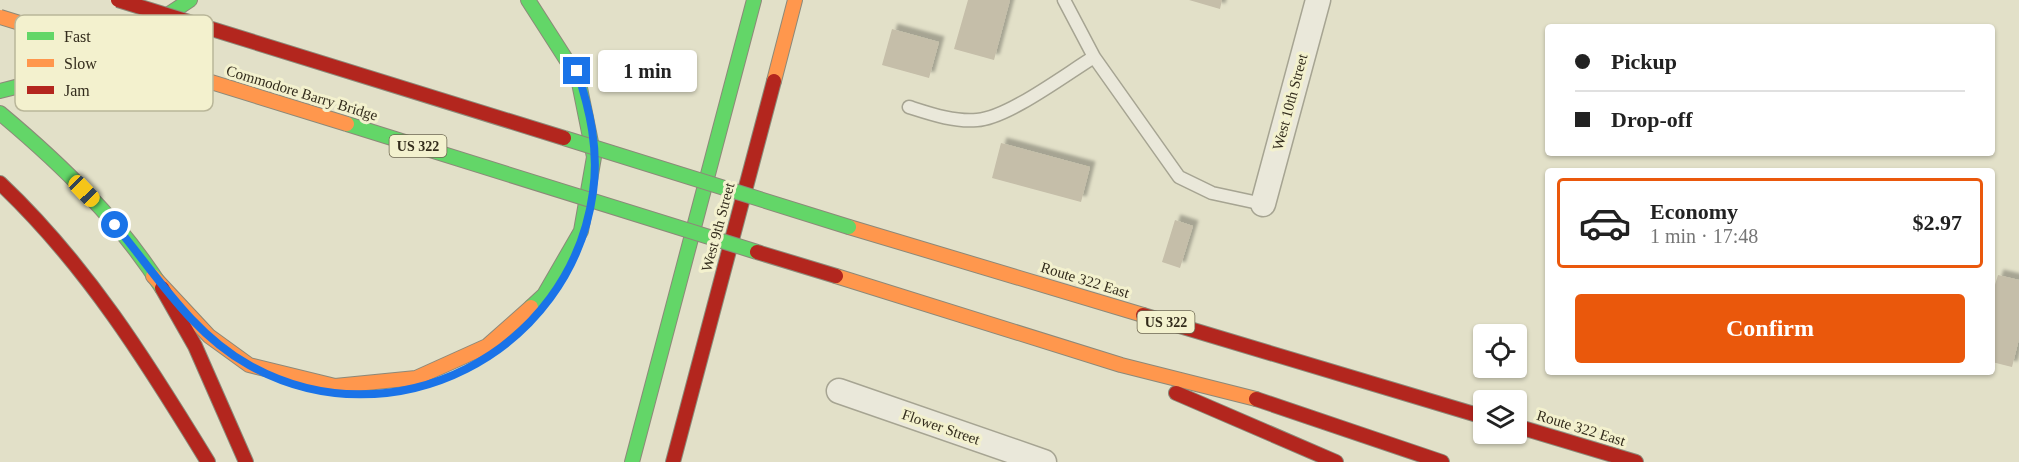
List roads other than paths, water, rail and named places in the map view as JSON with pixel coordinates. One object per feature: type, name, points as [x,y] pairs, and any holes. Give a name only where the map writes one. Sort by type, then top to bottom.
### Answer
[{"type":"main road","name":"Route 322 East","points":[[118,0],[166,15]]},
{"type":"main road","points":[[167,15],[190,0]]},
{"type":"main road","points":[[153,276],[200,329],[249,365],[305,387],[335,393],[395,392],[454,376],[481,362],[506,345],[529,325],[565,276],[578,249],[593,190],[594,140],[587,100],[563,44],[528,0]]},
{"type":"main road","name":"West 9th Street","points":[[632,462],[754,0]]},
{"type":"main road","name":"West 9th Street","points":[[673,462],[795,0]]},
{"type":"main road","name":"Commodore Barry Bridge","points":[[0,17],[15,22]]},
{"type":"main road","name":"Route 322 East","points":[[213,30],[849,227],[1473,414]]},
{"type":"main road","name":"Commodore Barry Bridge","points":[[213,83],[1122,365]]},
{"type":"main road","points":[[0,91],[15,88]]},
{"type":"main road","points":[[0,113],[69,174],[129,242],[153,276],[193,342],[246,462]]},
{"type":"main road","points":[[0,183],[35,217],[89,278],[139,350],[208,462]]},
{"type":"main road","points":[[1122,365],[1200,406],[1336,462]]},
{"type":"main road","name":"US 322","points":[[1122,365],[1250,397],[1442,462]]},
{"type":"main road","name":"Route 322 East","points":[[1527,429],[1636,462]]},
{"type":"street","name":"West 10th Street","points":[[1263,204],[1318,0]]},
{"type":"street","name":"Flower Street","points":[[839,391],[1044,462]]},
{"type":"lane","points":[[1064,0],[1094,57],[1179,177],[1212,193],[1263,204]]},
{"type":"lane","points":[[909,107],[944,118],[978,120],[1005,111],[1094,57]]}]
